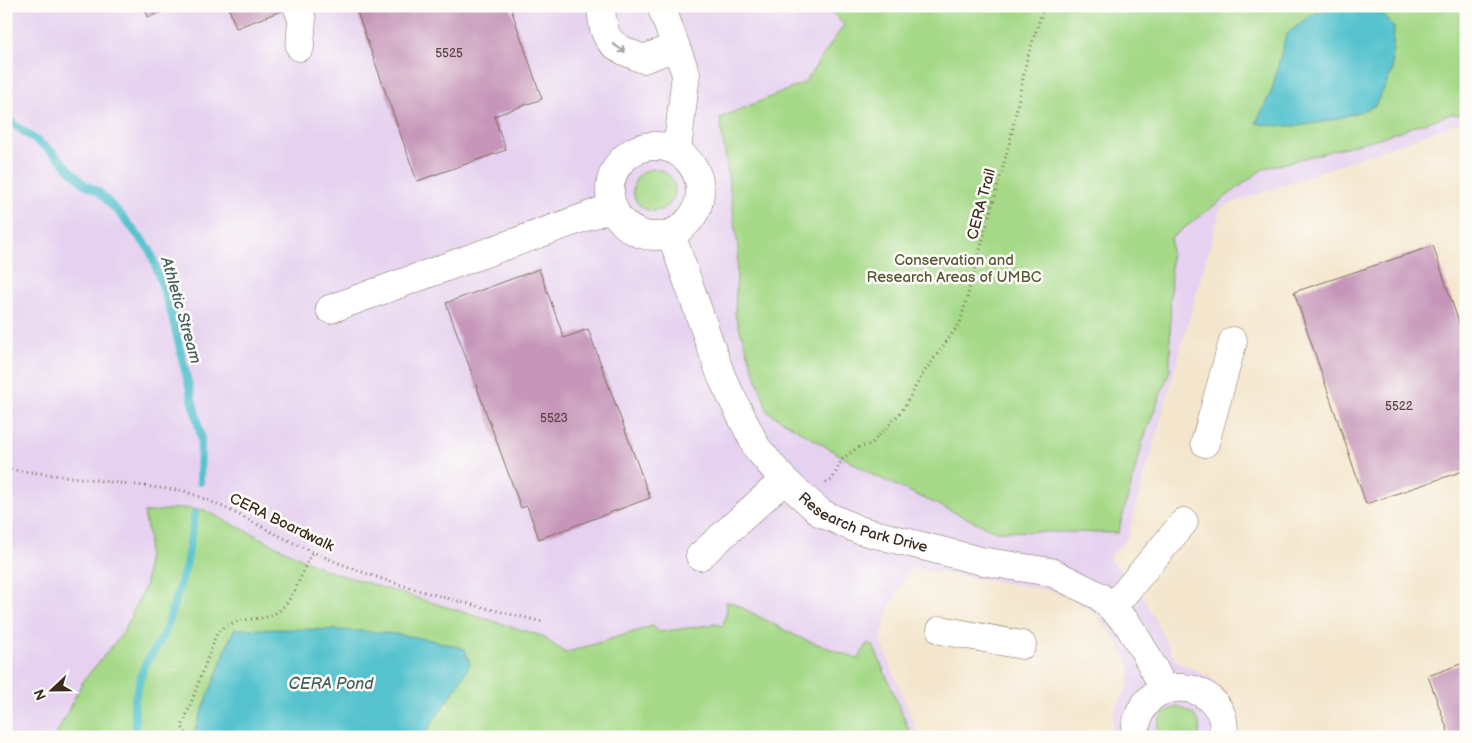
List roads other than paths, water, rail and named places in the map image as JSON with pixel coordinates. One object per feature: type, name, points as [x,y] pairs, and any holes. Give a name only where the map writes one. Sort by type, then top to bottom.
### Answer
[{"type":"street","points":[[297,6],[302,19],[300,46]]},
{"type":"street","points":[[600,6],[602,29],[615,48],[643,59],[676,47]]},
{"type":"street","points":[[661,6],[686,74],[677,151]]},
{"type":"street","points":[[659,146],[677,151],[692,165],[700,184],[699,205],[688,223],[671,234],[657,237],[643,236],[630,230],[620,220],[613,208],[610,190],[614,172],[625,157],[641,148],[659,146]]},
{"type":"street","points":[[330,309],[613,208]]},
{"type":"street","name":"Research Park Drive","points":[[671,234],[722,378],[758,448],[784,480],[821,513],[860,530],[981,561],[1051,572],[1099,596],[1132,631],[1164,689]]},
{"type":"street","points":[[1205,443],[1233,341]]},
{"type":"street","points":[[700,556],[784,480]]},
{"type":"street","points":[[1112,608],[1184,522]]},
{"type":"street","points":[[941,630],[1022,645]]},
{"type":"street","points":[[1135,737],[1136,722],[1142,708],[1151,696],[1164,689],[1186,688],[1206,695],[1216,706],[1222,719],[1224,737]]},
{"type":"water","points":[[1336,6],[1377,6],[1394,28],[1392,72],[1375,106],[1347,116],[1317,123],[1286,126],[1256,123],[1272,90],[1286,35],[1309,16]]},
{"type":"water","name":"CERA Pond","points":[[234,629],[351,630],[409,636],[465,649],[470,664],[423,737],[192,737]]},
{"type":"waterway","name":"Athletic Stream","points":[[6,119],[54,153],[84,184],[99,192],[150,250],[171,312],[201,436],[200,482]]},
{"type":"waterway","points":[[136,737],[134,702],[144,666],[164,635],[186,566],[195,513]]},
{"type":"park label","name":"Conservation and Research Areas of UMBC","points":[[954,268]]}]
